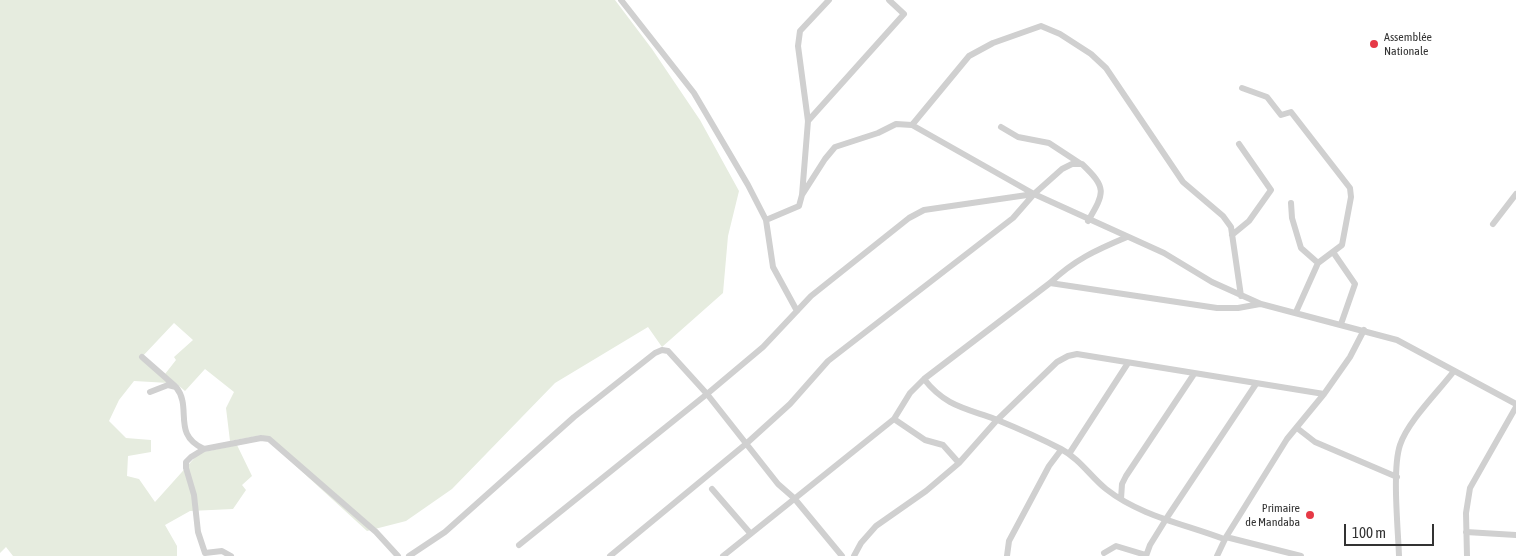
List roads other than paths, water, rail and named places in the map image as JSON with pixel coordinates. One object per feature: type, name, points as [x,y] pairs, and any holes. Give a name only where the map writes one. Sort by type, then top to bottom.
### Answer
[{"type":"street","points":[[621,0],[694,93],[748,185],[766,220],[773,267],[797,311]]},
{"type":"street","points":[[766,220],[799,206],[802,195],[808,121],[798,46],[800,31],[829,0]]},
{"type":"street","points":[[808,121],[904,14],[889,0]]},
{"type":"street","points":[[912,125],[969,56],[993,43],[1041,26],[1060,34],[1091,54],[1106,68],[1184,182],[1223,216],[1231,227],[1241,296]]},
{"type":"street","points":[[1242,88],[1267,97],[1281,115],[1291,112],[1350,188],[1351,196],[1342,245],[1318,263],[1296,312]]},
{"type":"street","points":[[802,195],[825,160],[836,148],[896,124],[912,125],[1034,194],[1088,221],[1164,254],[1241,296],[1262,304],[1397,340],[1516,406],[1470,488],[1466,532],[1467,556]]},
{"type":"street","points":[[1001,127],[1018,137],[1049,143],[1082,164],[1098,179],[1102,197],[1088,221]]},
{"type":"street","points":[[1232,235],[1249,221],[1271,190],[1239,144]]},
{"type":"street","points":[[610,556],[747,443],[790,404],[828,362],[994,234],[1013,218],[1034,194],[1062,169],[1072,164],[1082,164]]},
{"type":"street","points":[[519,546],[707,394],[763,347],[811,296],[916,213],[1034,194]]},
{"type":"street","points":[[1493,224],[1516,194]]},
{"type":"street","points":[[1291,203],[1301,248],[1318,263]]},
{"type":"street","points":[[723,556],[894,419],[910,392],[924,379],[1050,283],[1067,267],[1086,255],[1127,237]]},
{"type":"street","points":[[1333,252],[1354,284],[1341,324]]},
{"type":"street","points":[[1050,283],[1217,308],[1238,308],[1262,304]]},
{"type":"street","points":[[1217,556],[1225,538],[1296,428],[1324,394],[1350,357],[1364,330]]},
{"type":"street","points":[[409,556],[445,532],[574,417],[655,353],[662,350],[668,351],[707,394],[778,484],[794,498],[842,556]]},
{"type":"street","points":[[854,556],[861,543],[876,526],[926,491],[960,463],[997,420],[1057,362],[1068,356],[1077,354],[1324,394]]},
{"type":"street","points":[[142,357],[181,392],[183,428],[196,446],[204,449]]},
{"type":"street","points":[[1069,454],[1128,363]]},
{"type":"street","points":[[1399,556],[1397,455],[1400,443],[1407,430],[1454,371]]},
{"type":"street","points":[[1121,499],[1122,484],[1126,476],[1194,374]]},
{"type":"street","points":[[924,379],[936,394],[957,407],[997,420],[1069,454],[1106,489],[1142,512],[1157,518],[1167,518],[1225,538],[1302,556]]},
{"type":"street","points":[[1104,553],[1116,546],[1146,556],[1150,545],[1167,518],[1256,384]]},
{"type":"street","points":[[150,392],[168,385],[176,386]]},
{"type":"street","points":[[894,419],[925,440],[943,445],[960,463]]},
{"type":"street","points":[[1296,428],[1315,442],[1397,477]]},
{"type":"street","points":[[232,556],[222,551],[204,553],[198,532],[194,495],[186,462],[204,449],[261,438],[269,439],[376,532],[398,556]]},
{"type":"street","points":[[1007,556],[1009,541],[1049,466],[1061,450]]},
{"type":"street","points":[[712,489],[750,534]]},
{"type":"street","points":[[1466,532],[1516,535]]},
{"type":"place","name":"Assemblée Nationale","points":[[1374,44]]},
{"type":"place","name":"Primaire de Mandaba","points":[[1310,515]]}]
